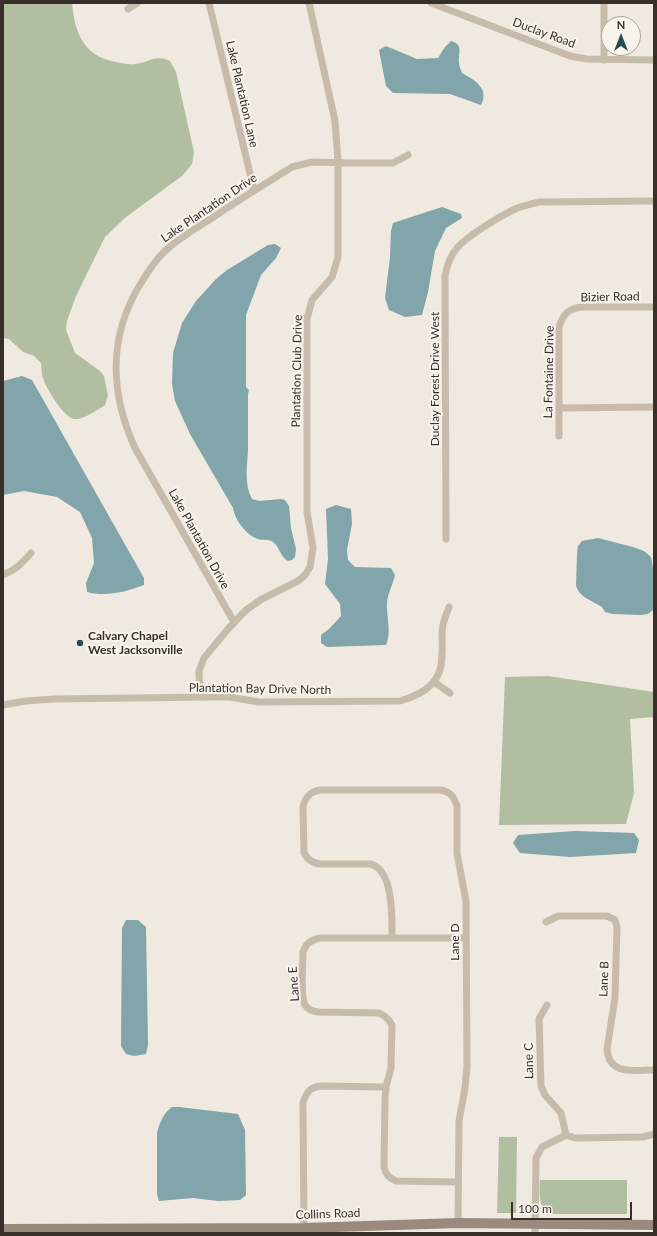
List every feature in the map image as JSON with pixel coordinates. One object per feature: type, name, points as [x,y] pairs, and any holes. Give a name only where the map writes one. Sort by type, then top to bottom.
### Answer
[{"type":"main road","name":"Collins Road","points":[[3,1229],[385,1229],[458,1223],[535,1228],[654,1225]]},
{"type":"street","points":[[128,9],[137,3]]},
{"type":"street","name":"Lake Plantation Lane","points":[[209,3],[254,190]]},
{"type":"street","name":"Plantation Club Drive","points":[[200,698],[199,671],[204,658],[246,610],[262,599],[302,578],[310,567],[313,557],[307,512],[307,319],[312,300],[332,277],[338,257],[338,162],[335,121],[309,3]]},
{"type":"street","name":"Duclay Road","points":[[431,3],[570,56],[604,60],[654,60]]},
{"type":"street","points":[[604,3],[604,60]]},
{"type":"street","name":"Lake Plantation Drive","points":[[234,622],[128,433],[116,384],[117,349],[128,308],[136,290],[148,272],[162,254],[179,239],[292,167],[312,162],[393,163],[408,155]]},
{"type":"street","name":"Duclay Forest Drive West","points":[[446,539],[445,276],[447,264],[457,248],[463,242],[514,210],[526,205],[540,202],[654,201]]},
{"type":"street","name":"Bizier Road","points":[[568,312],[574,308],[582,307],[654,307]]},
{"type":"street","name":"La Fontaine Drive","points":[[559,436],[559,327],[562,317],[568,312]]},
{"type":"street","points":[[559,408],[654,407]]},
{"type":"street","points":[[3,575],[22,565],[31,553]]},
{"type":"street","points":[[449,607],[443,626],[442,658],[440,669],[434,682],[450,693]]},
{"type":"street","name":"Plantation Bay Drive North","points":[[3,705],[26,701],[53,699],[229,697],[259,702],[400,701],[414,697],[426,690],[434,682]]},
{"type":"street","name":"Lane D","points":[[392,938],[391,900],[382,871],[370,864],[319,864],[307,859],[304,853],[303,807],[304,800],[314,791],[441,790],[446,791],[455,799],[457,806],[457,853],[466,901],[467,1066],[459,1121],[458,1223]]},
{"type":"street","name":"Lane B","points":[[546,922],[558,916],[607,916],[615,920],[615,998],[607,1049],[608,1057],[611,1064],[616,1068],[624,1070],[654,1070]]},
{"type":"street","name":"Lane E","points":[[386,1087],[391,1068],[392,1049],[392,1025],[389,1019],[384,1015],[374,1012],[318,1012],[312,1011],[308,1008],[303,999],[303,952],[305,945],[310,941],[320,938],[392,938]]},
{"type":"street","points":[[392,938],[466,938]]},
{"type":"street","name":"Lane C","points":[[547,1005],[539,1019],[541,1086],[549,1100],[561,1113],[566,1135]]},
{"type":"street","points":[[304,1230],[303,1103],[309,1090],[314,1087],[386,1087],[384,1167],[386,1174],[396,1181],[458,1182]]},
{"type":"street","points":[[535,1228],[536,1158],[542,1147],[566,1135],[575,1138],[646,1136],[654,1134]]},
{"type":"green space","points":[[3,3],[72,3],[73,14],[83,42],[88,49],[96,54],[105,59],[128,64],[140,63],[160,58],[170,61],[176,72],[194,152],[192,164],[182,176],[126,217],[105,237],[76,296],[67,321],[66,330],[75,353],[100,371],[104,376],[108,396],[105,405],[78,419],[74,419],[65,414],[56,402],[42,376],[41,363],[34,356],[23,352],[9,339],[3,338]]},
{"type":"green space","points":[[548,676],[654,692],[654,717],[630,719],[634,793],[626,824],[499,825],[505,677]]},
{"type":"green space","points":[[499,1137],[517,1137],[516,1213],[497,1213]]},
{"type":"green space","points":[[540,1180],[627,1180],[627,1214],[545,1214],[540,1197]]},
{"type":"water","points":[[451,41],[458,45],[460,49],[459,64],[462,73],[476,82],[482,89],[484,94],[481,105],[450,94],[393,93],[386,86],[379,50],[386,46],[417,59],[438,58]]},
{"type":"water","points":[[442,207],[461,214],[462,218],[446,228],[435,251],[428,292],[422,315],[405,317],[389,310],[385,298],[393,223]]},
{"type":"water","points":[[275,244],[281,248],[276,258],[261,275],[246,315],[246,387],[249,390],[247,475],[249,493],[252,499],[259,501],[281,499],[285,500],[289,506],[291,528],[296,549],[295,557],[288,561],[283,557],[273,542],[269,540],[260,540],[254,537],[245,531],[239,522],[233,508],[190,434],[175,401],[172,384],[173,353],[182,323],[196,301],[216,279],[227,270],[268,245]]},
{"type":"water","points":[[22,376],[32,380],[144,578],[144,585],[130,590],[108,594],[87,592],[86,583],[94,563],[92,538],[80,512],[57,497],[24,491],[3,495],[3,381]]},
{"type":"water","points":[[336,505],[351,509],[352,524],[347,550],[348,560],[355,567],[391,568],[395,575],[387,602],[389,635],[386,645],[327,647],[321,643],[321,635],[341,616],[340,604],[325,584],[328,559],[326,509]]},
{"type":"water","points":[[598,538],[633,547],[644,551],[651,557],[654,574],[654,607],[648,614],[613,614],[605,612],[602,607],[584,597],[579,592],[576,586],[578,546],[582,541]]},
{"type":"water","points":[[575,831],[634,833],[639,840],[636,853],[570,857],[520,853],[513,843],[518,835]]},
{"type":"water","points":[[126,920],[138,920],[146,927],[148,1045],[146,1054],[134,1056],[126,1054],[121,1046],[122,928]]},
{"type":"water","points":[[172,1107],[238,1114],[245,1130],[246,1195],[240,1200],[218,1201],[193,1198],[159,1201],[157,1194],[157,1133],[162,1118]]},
{"type":"place","name":"Calvary Chapel West Jacksonville","points":[[80,643]]}]
